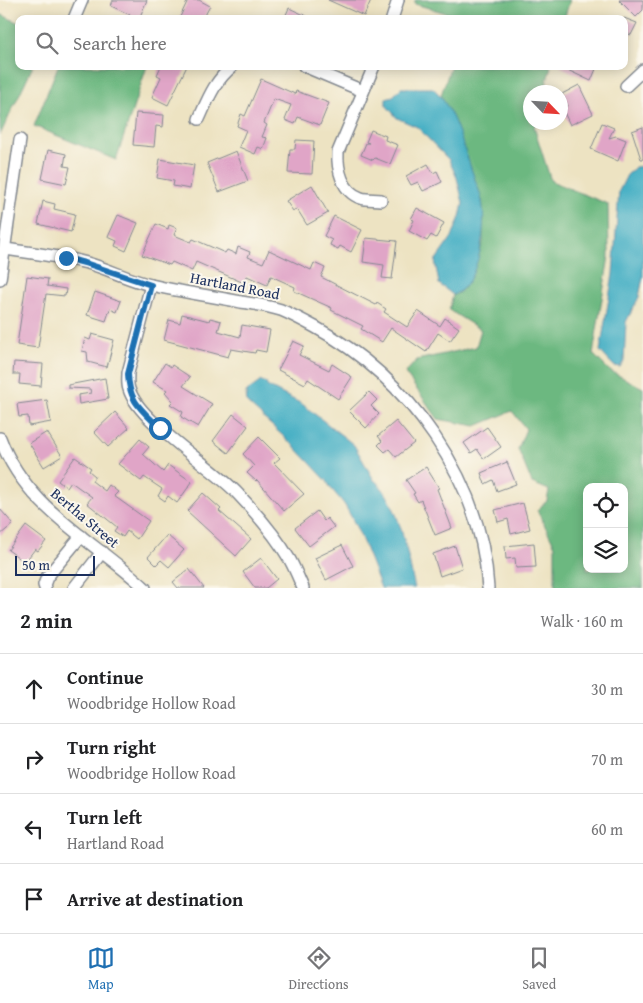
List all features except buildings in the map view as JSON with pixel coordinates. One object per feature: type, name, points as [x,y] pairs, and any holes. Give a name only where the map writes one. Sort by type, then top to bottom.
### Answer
[{"type":"street","points":[[76,15],[82,0]]},
{"type":"street","points":[[393,15],[398,0]]},
{"type":"street","points":[[199,119],[214,86],[228,70]]},
{"type":"street","points":[[313,70],[363,91]]},
{"type":"street","points":[[372,70],[338,152],[338,164],[342,179],[350,191],[361,198],[381,200]]},
{"type":"street","points":[[626,86],[643,70]]},
{"type":"street","points":[[0,280],[20,140]]},
{"type":"street","name":"Hartland Road","points":[[5,249],[66,258],[151,285],[280,310],[336,340],[360,356],[396,388],[420,416],[458,476],[470,505],[481,541],[488,588]]},
{"type":"street","points":[[151,285],[128,374],[128,389],[137,404],[160,428],[218,475],[238,494],[272,533],[290,560],[303,588]]},
{"type":"street","name":"Bertha Street","points":[[0,438],[14,468],[46,508],[145,588]]},
{"type":"street","points":[[45,588],[44,585],[47,577],[81,536]]},
{"type":"street","points":[[74,588],[102,552]]},
{"type":"green space","points":[[415,0],[570,0],[565,15],[453,15],[415,4]]},
{"type":"green space","points":[[0,14],[15,21],[15,70],[31,70],[0,135]]},
{"type":"green space","points":[[56,70],[146,70],[116,160],[34,126]]},
{"type":"green space","points":[[450,70],[550,70],[546,85],[523,85],[523,130],[535,130],[551,181],[608,204],[609,256],[593,354],[610,371],[643,388],[643,588],[555,588],[555,546],[537,510],[547,501],[549,490],[532,483],[518,449],[526,429],[512,411],[476,426],[438,419],[405,373],[417,360],[476,347],[481,330],[449,310],[453,295],[460,292],[472,275],[483,242],[482,201],[456,127],[441,95]]},
{"type":"water","points":[[401,88],[433,88],[440,96],[457,127],[481,197],[483,224],[480,253],[470,279],[462,289],[453,295],[439,284],[435,261],[452,237],[460,217],[463,203],[457,178],[449,160],[417,127],[397,118],[386,105],[386,98],[393,96]]},
{"type":"water","points":[[643,166],[643,277],[639,297],[626,322],[624,361],[620,367],[614,366],[600,351],[613,274],[619,191],[627,175],[635,167]]},
{"type":"water","points":[[261,381],[302,404],[354,445],[374,480],[383,489],[396,515],[406,546],[415,588],[381,588],[361,538],[345,505],[327,481],[294,446],[247,403],[246,392]]},
{"type":"route","points":[[66,258],[109,270],[151,285],[128,374],[128,389],[137,404],[160,428]]}]
